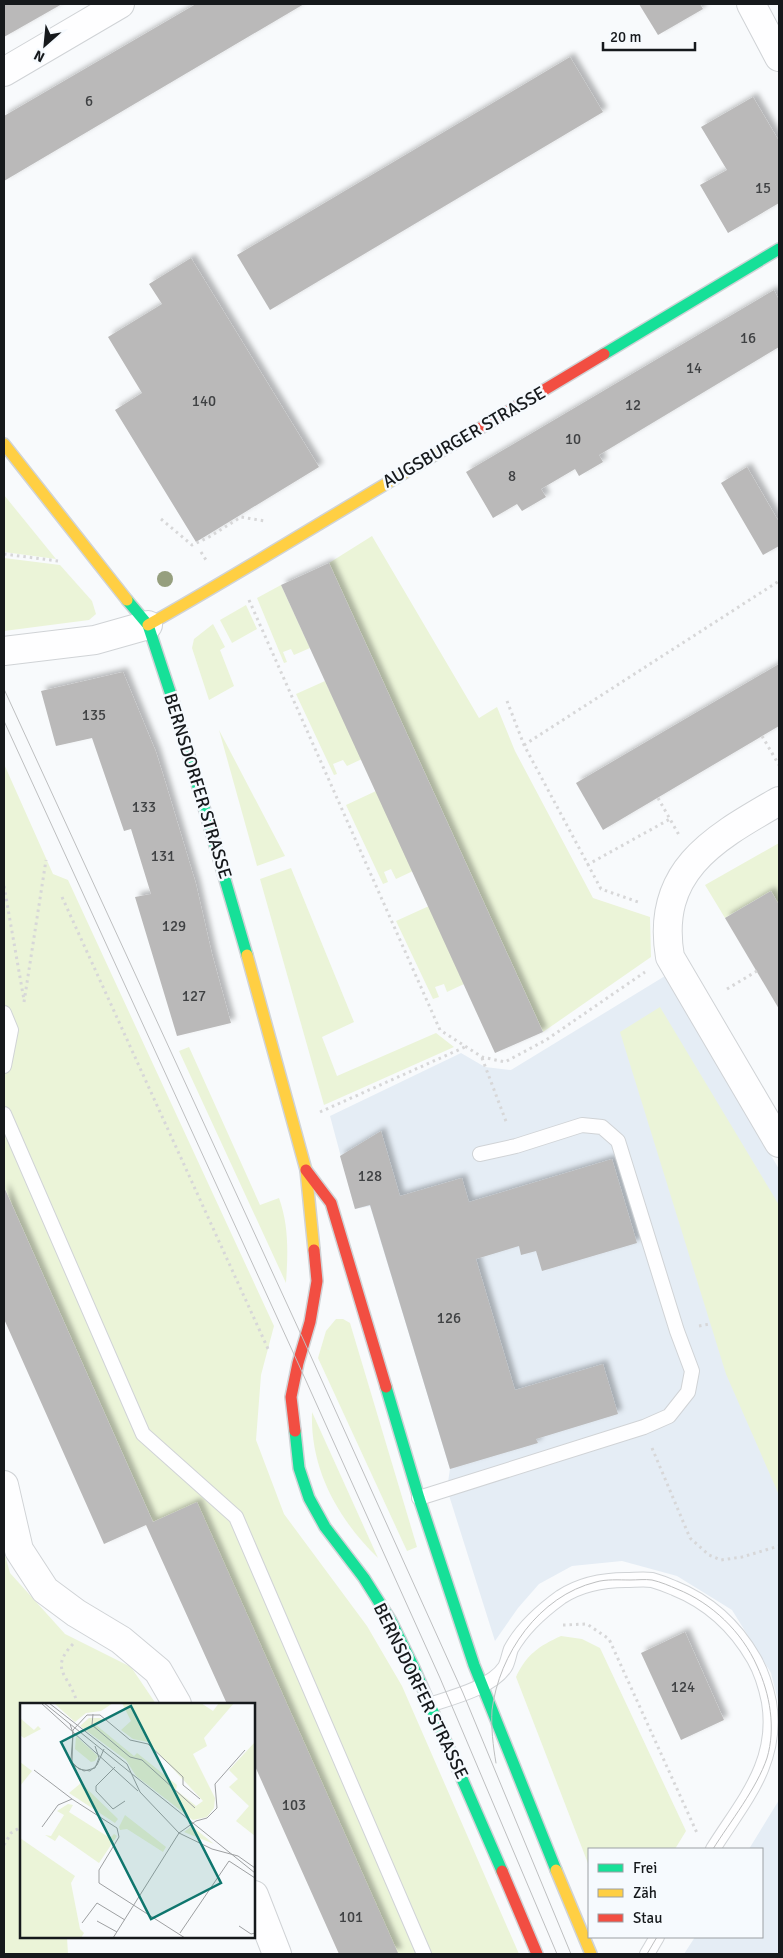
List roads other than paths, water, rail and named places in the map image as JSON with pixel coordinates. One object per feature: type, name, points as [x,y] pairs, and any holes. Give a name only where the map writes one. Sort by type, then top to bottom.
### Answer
[{"type":"street","points":[[4,72],[120,4]]},
{"type":"street","points":[[751,4],[779,57]]},
{"type":"street","name":"AUGSBURGER STRASSE","points":[[148,625],[238,574],[382,485],[470,435],[779,249]]},
{"type":"street","name":"BERNSDORFER STRASSE","points":[[4,444],[148,625],[173,700],[222,865],[295,1124],[306,1170],[318,1282],[310,1322],[290,1397],[299,1468],[309,1498],[325,1527],[364,1578],[391,1622],[432,1704],[537,1954]]},
{"type":"street","points":[[4,651],[95,640],[148,625]]},
{"type":"street","points":[[779,801],[727,831],[684,874],[668,911],[666,935],[670,957],[779,1143]]},
{"type":"street","name":"BERNSDORFER STRASSE","points":[[306,1170],[331,1203],[419,1498],[482,1686],[590,1954]]},
{"type":"street","points":[[4,1486],[19,1550],[44,1590],[120,1640],[158,1672],[176,1703]]},
{"type":"street","points":[[255,1898],[277,1954]]},
{"type":"lane","points":[[4,1013],[11,1030],[4,1066]]},
{"type":"lane","points":[[4,1114],[143,1434],[236,1517],[424,1954]]},
{"type":"lane","points":[[419,1498],[644,1428],[669,1416],[688,1392],[692,1371],[677,1331],[618,1141],[602,1127],[582,1125],[516,1146],[480,1154]]},
{"type":"lane","points":[[432,1704],[482,1686],[504,1667],[521,1635],[533,1622],[561,1597],[579,1588],[597,1582],[653,1580],[690,1594],[708,1605],[726,1621],[742,1640],[755,1661],[765,1684],[770,1710],[771,1737],[767,1758],[759,1776],[714,1848]]},
{"type":"lane","points":[[647,1954],[657,1938]]},
{"type":"tram line","points":[[4,689],[304,1341],[463,1693],[571,1954]]},
{"type":"tram line","points":[[4,721],[440,1678],[557,1954]]},
{"type":"tram line","points":[[496,1763],[492,1736],[492,1710],[496,1689],[503,1668],[513,1649],[525,1630],[540,1614],[557,1600],[575,1589],[600,1581],[649,1580],[668,1585],[702,1602],[734,1630],[751,1654],[762,1677],[770,1711],[770,1747],[763,1769],[750,1793],[714,1848]]},
{"type":"tram line","points":[[647,1954],[656,1938]]}]
